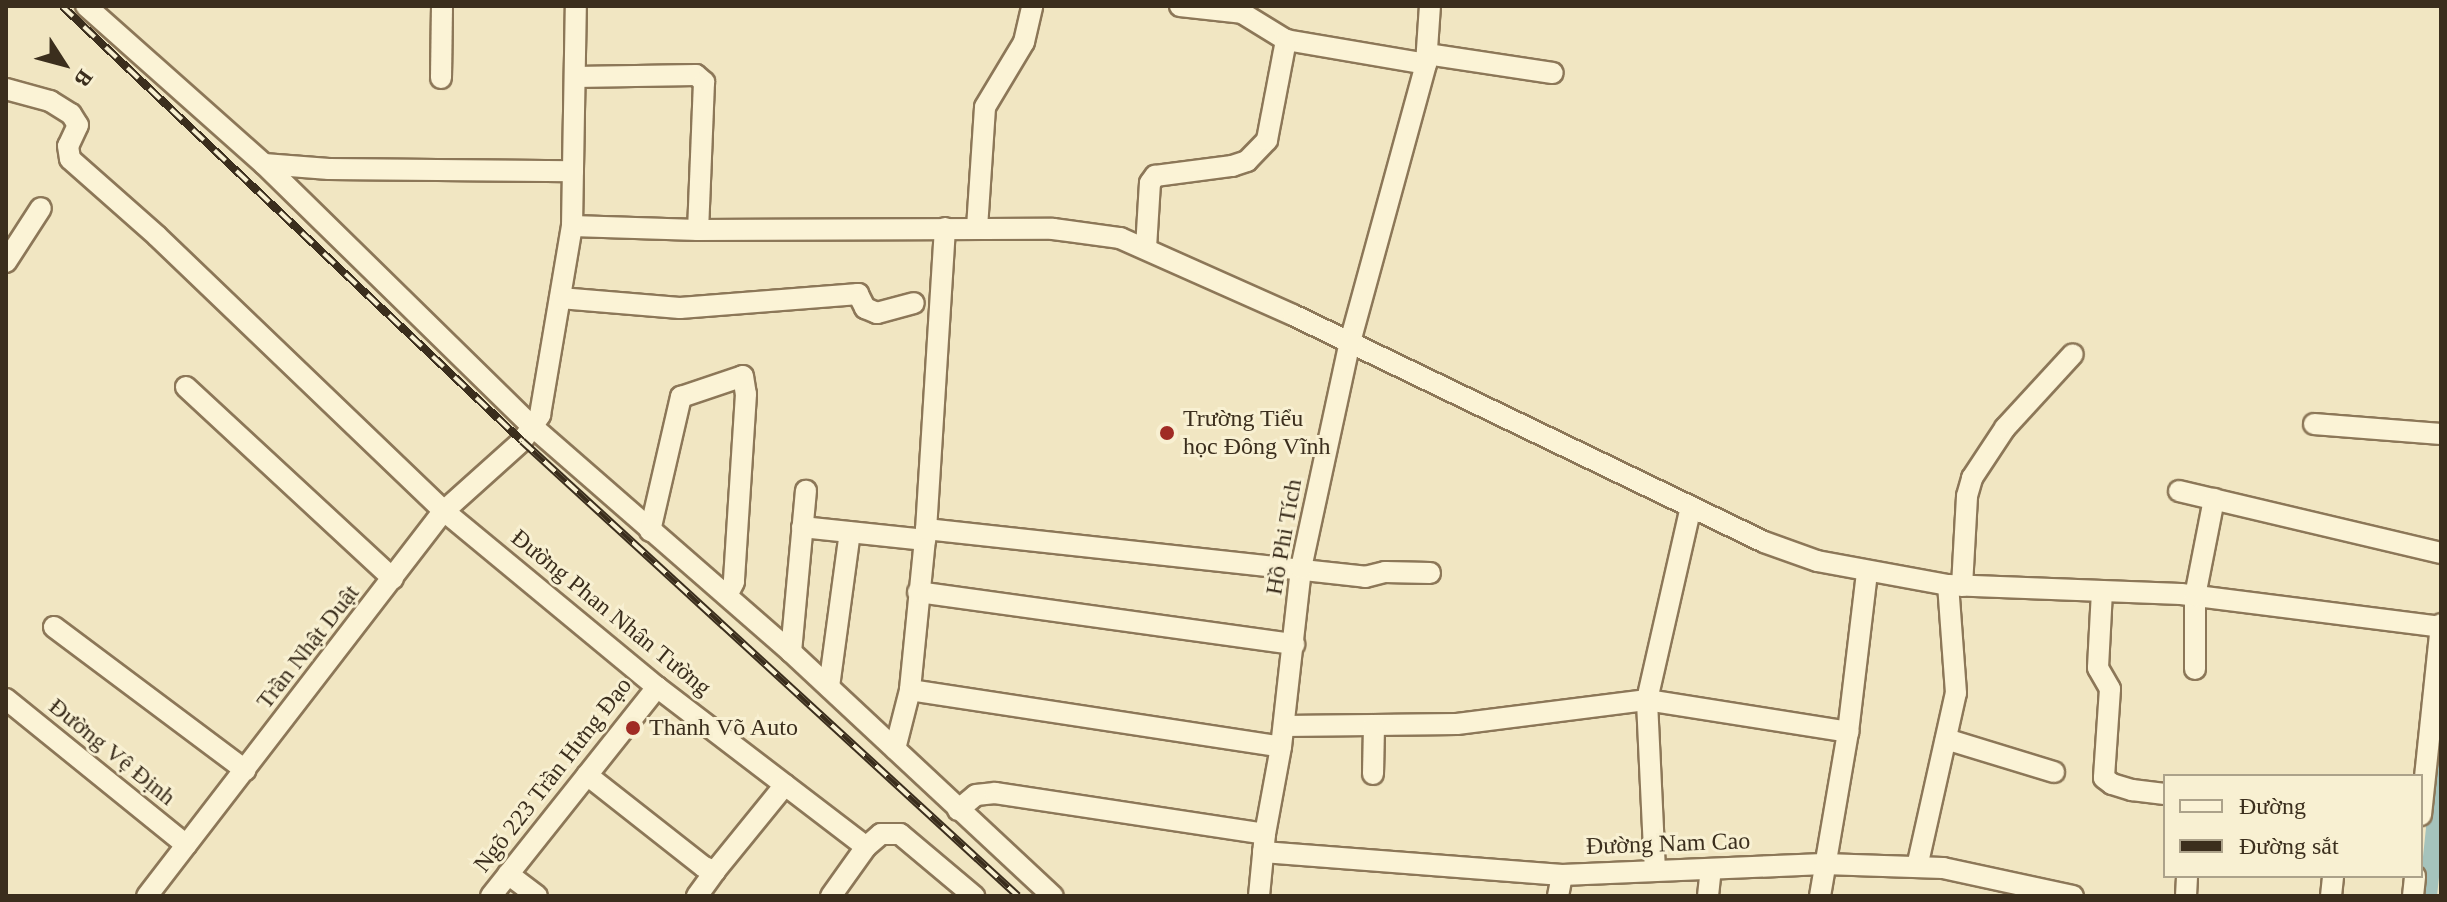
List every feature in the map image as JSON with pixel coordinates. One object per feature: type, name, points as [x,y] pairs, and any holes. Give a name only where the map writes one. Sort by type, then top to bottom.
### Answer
[{"type":"street","points":[[86,6],[264,164],[527,433],[727,595],[1053,896]]},
{"type":"street","points":[[441,78],[442,6]]},
{"type":"street","points":[[527,433],[540,415],[572,226],[576,6]]},
{"type":"street","points":[[977,228],[985,107],[1024,42],[1032,6]]},
{"type":"street","points":[[1180,6],[1242,13],[1286,40],[1553,73]]},
{"type":"street","name":"Hồ Phi Tích","points":[[1259,896],[1264,843],[1283,736],[1301,568],[1350,342],[1426,59],[1430,6]]},
{"type":"street","points":[[1146,248],[1150,183],[1155,176],[1232,166],[1247,161],[1267,140],[1286,40]]},
{"type":"street","points":[[575,77],[696,75],[704,82],[698,230]]},
{"type":"street","name":"Đường Phan Nhân Tường","points":[[6,89],[50,101],[71,114],[78,125],[68,146],[70,159],[157,236],[444,511],[657,687],[866,847]]},
{"type":"street","points":[[264,164],[329,169],[573,171]]},
{"type":"street","points":[[6,262],[41,208]]},
{"type":"street","points":[[572,226],[698,230],[1053,229],[1120,238],[1350,342],[1764,542],[1817,561],[1955,586],[2195,596],[2441,625],[2435,745],[2423,805]]},
{"type":"street","points":[[895,749],[910,690],[926,535],[945,228]]},
{"type":"street","points":[[560,298],[680,308],[858,294],[865,308],[877,313],[914,303]]},
{"type":"street","points":[[1917,867],[1956,693],[1955,586],[1972,478],[2005,428],[2073,354]]},
{"type":"street","points":[[650,531],[681,397],[743,376],[746,394],[734,582],[727,595]]},
{"type":"street","points":[[186,387],[393,579]]},
{"type":"street","points":[[2314,424],[2441,434]]},
{"type":"street","name":"Trần Nhật Duật","points":[[147,896],[444,511],[527,433]]},
{"type":"street","points":[[791,652],[806,491]]},
{"type":"street","points":[[2179,491],[2441,553]]},
{"type":"street","points":[[2195,669],[2195,596],[2214,499]]},
{"type":"street","points":[[1655,871],[1647,700],[1691,507]]},
{"type":"street","points":[[802,527],[1301,568],[1365,577],[1385,572],[1430,573]]},
{"type":"street","points":[[829,687],[850,532]]},
{"type":"street","points":[[1820,896],[1848,732],[1867,572]]},
{"type":"street","points":[[2102,591],[2098,668],[2110,689],[2104,778],[2132,790],[2163,794]]},
{"type":"street","points":[[918,592],[1294,644]]},
{"type":"street","points":[[54,627],[245,770]]},
{"type":"street","name":"Ngõ 223 Trần Hưng Đạo","points":[[491,896],[657,687]]},
{"type":"street","points":[[910,690],[1283,736],[1374,725],[1457,724],[1647,700],[1848,732]]},
{"type":"street","name":"Đường Vệ Định","points":[[6,699],[186,845]]},
{"type":"street","points":[[1373,774],[1374,725]]},
{"type":"street","points":[[1946,739],[2054,772]]},
{"type":"street","points":[[587,775],[704,867],[715,871]]},
{"type":"street","points":[[697,896],[785,785]]},
{"type":"street","name":"Đường Nam Cao","points":[[958,810],[968,799],[995,793],[1264,843],[1562,875],[1824,864],[1943,868],[2073,896]]},
{"type":"street","points":[[831,896],[866,847],[881,834],[900,834],[974,896]]},
{"type":"street","points":[[1708,896],[1711,869]]},
{"type":"street","points":[[508,874],[537,896]]},
{"type":"street","points":[[1558,896],[1562,875]]},
{"type":"waterway","points":[[2428,896],[2441,770]]},
{"type":"railway","points":[[62,6],[522,441],[1018,896]]},
{"type":"place","name":"Trường Tiểu học Đông Vĩnh","points":[[1167,433]]},
{"type":"place","name":"Thanh Võ Auto","points":[[633,728]]}]
